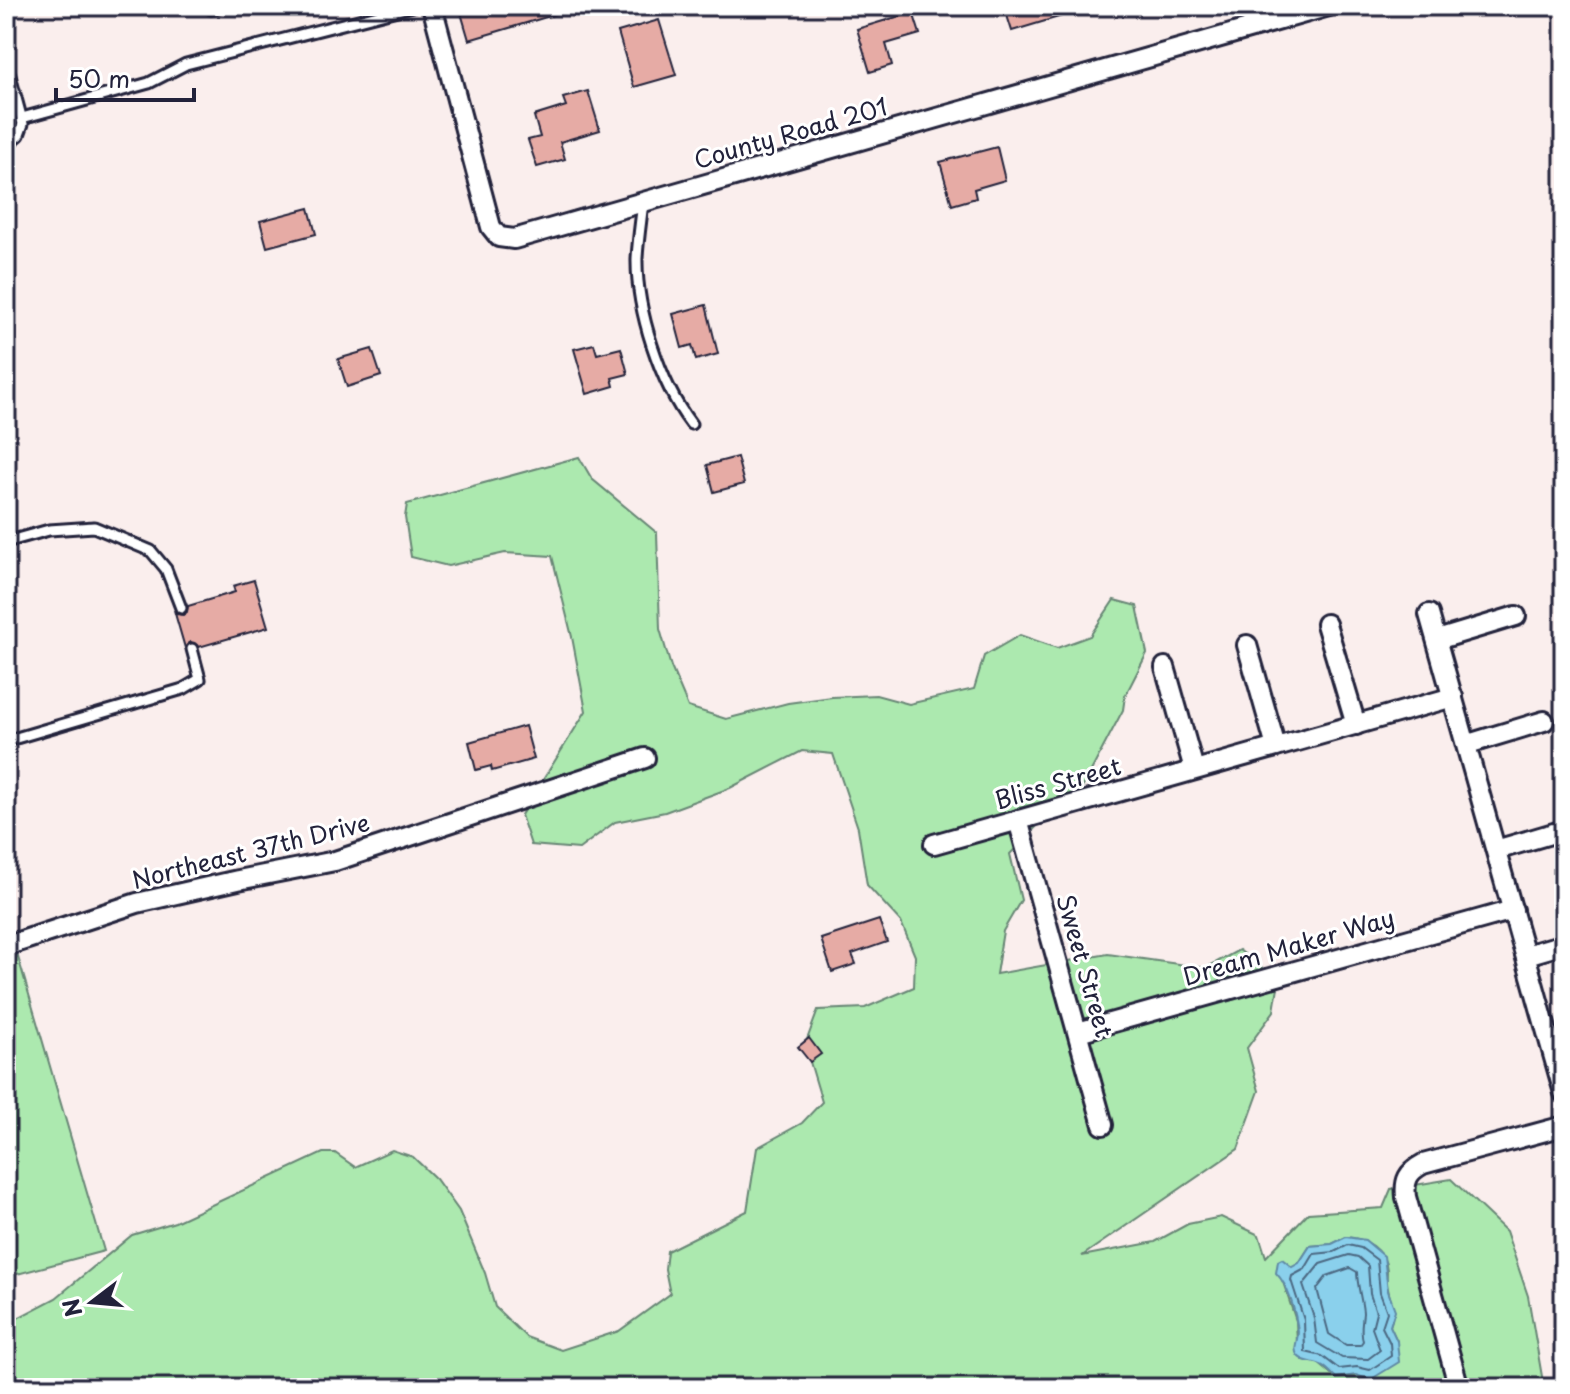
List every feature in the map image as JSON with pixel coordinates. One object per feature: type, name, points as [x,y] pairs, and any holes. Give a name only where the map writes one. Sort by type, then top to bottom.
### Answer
[{"type":"street","name":"County Road 201","points":[[432,6],[491,227],[499,237],[514,239],[1329,6]]},
{"type":"street","points":[[1429,614],[1526,955],[1560,1060],[1564,1093]]},
{"type":"street","points":[[1437,640],[1516,616]]},
{"type":"street","points":[[1326,624],[1356,725]]},
{"type":"street","points":[[1247,645],[1276,747]]},
{"type":"street","points":[[1165,667],[1194,769]]},
{"type":"street","name":"Bliss Street","points":[[934,844],[1453,697]]},
{"type":"street","points":[[1468,744],[1544,721]]},
{"type":"street","name":"Northeast 37th Drive","points":[[6,946],[137,903],[335,861],[645,758]]},
{"type":"street","name":"Sweet Street","points":[[1018,820],[1103,1125]]},
{"type":"street","points":[[1496,850],[1564,830]]},
{"type":"street","name":"Dream Maker Way","points":[[1078,1032],[1513,910]]},
{"type":"street","points":[[1526,955],[1564,944]]},
{"type":"street","points":[[1459,1388],[1406,1197],[1404,1185],[1408,1175],[1423,1164],[1564,1126]]},
{"type":"lane","points":[[22,118],[149,83],[186,64],[413,6]]},
{"type":"lane","points":[[1244,6],[1250,27]]},
{"type":"lane","points":[[6,61],[23,124],[19,135],[13,140],[6,138]]},
{"type":"lane","points":[[643,202],[637,259],[639,293],[651,340],[671,392],[691,424]]},
{"type":"lane","points":[[6,542],[49,530],[94,527],[151,551],[166,569],[181,608]]},
{"type":"lane","points":[[6,741],[183,689],[200,679],[192,649]]},
{"type":"green space","points":[[579,457],[592,479],[657,533],[660,629],[671,667],[688,707],[726,719],[788,703],[832,697],[876,695],[909,704],[974,689],[984,656],[1020,635],[1057,648],[1090,636],[1114,600],[1137,606],[1147,653],[1125,696],[1123,710],[1080,792],[1048,808],[1043,820],[1010,854],[1021,900],[1003,931],[996,974],[1108,954],[1206,968],[1239,950],[1279,981],[1274,1011],[1247,1048],[1259,1091],[1238,1149],[1082,1256],[1155,1242],[1188,1224],[1221,1217],[1259,1235],[1266,1257],[1308,1213],[1383,1208],[1391,1189],[1451,1179],[1506,1231],[1528,1296],[1544,1388],[6,1388],[6,1324],[56,1298],[132,1235],[175,1222],[323,1153],[335,1153],[355,1167],[392,1150],[413,1157],[436,1179],[459,1211],[485,1273],[495,1307],[526,1337],[561,1350],[619,1331],[670,1294],[665,1269],[667,1251],[747,1211],[757,1148],[802,1123],[822,1102],[805,1045],[818,1010],[865,1008],[914,987],[915,956],[901,922],[867,885],[858,828],[833,754],[802,751],[730,788],[665,812],[615,822],[579,849],[531,845],[521,815],[586,711],[552,556],[505,553],[448,566],[411,557],[405,517],[407,504]],"holes":[[[1353,1238],[1367,1242],[1383,1256],[1393,1312],[1390,1326],[1397,1341],[1370,1380],[1356,1375],[1336,1378],[1318,1363],[1303,1360],[1297,1344],[1296,1321],[1282,1279],[1299,1263],[1310,1246]]]},
{"type":"green space","points":[[6,916],[104,1251],[6,1277]]},
{"type":"water","points":[[1346,1237],[1365,1240],[1384,1256],[1388,1291],[1395,1310],[1390,1326],[1397,1341],[1399,1362],[1370,1380],[1356,1375],[1336,1378],[1323,1366],[1298,1356],[1294,1309],[1285,1285],[1276,1273],[1278,1261],[1282,1259],[1292,1267],[1299,1263],[1310,1246],[1332,1244]]},
{"type":"building","points":[[459,6],[570,6],[570,10],[469,40]]},
{"type":"building","points":[[1004,6],[1081,6],[1082,10],[1012,31]]},
{"type":"building","points":[[913,12],[920,34],[886,44],[892,65],[870,72],[857,29]]},
{"type":"building","points":[[659,20],[676,75],[634,87],[618,32]]},
{"type":"building","points":[[588,91],[600,130],[560,142],[565,159],[537,167],[528,140],[540,137],[534,116],[566,106],[563,98]]},
{"type":"building","points":[[997,147],[1005,180],[974,189],[976,198],[952,205],[940,162]]},
{"type":"building","points":[[309,208],[316,234],[267,247],[260,221]]},
{"type":"building","points":[[706,305],[718,354],[696,360],[692,345],[682,348],[673,314]]},
{"type":"building","points":[[594,344],[597,354],[621,348],[628,374],[612,378],[614,386],[587,394],[574,349]]},
{"type":"building","points":[[372,349],[381,376],[347,387],[338,359]]},
{"type":"building","points":[[737,457],[744,484],[714,492],[707,465]]},
{"type":"building","points":[[254,580],[268,627],[199,647],[191,642],[185,648],[174,610],[183,615],[188,606],[235,592],[233,586]]},
{"type":"building","points":[[525,726],[534,759],[492,771],[491,766],[476,770],[469,742]]},
{"type":"building","points":[[879,920],[887,942],[852,954],[856,964],[832,972],[821,939]]},
{"type":"building","points":[[809,1038],[821,1054],[810,1062],[798,1047]]}]
